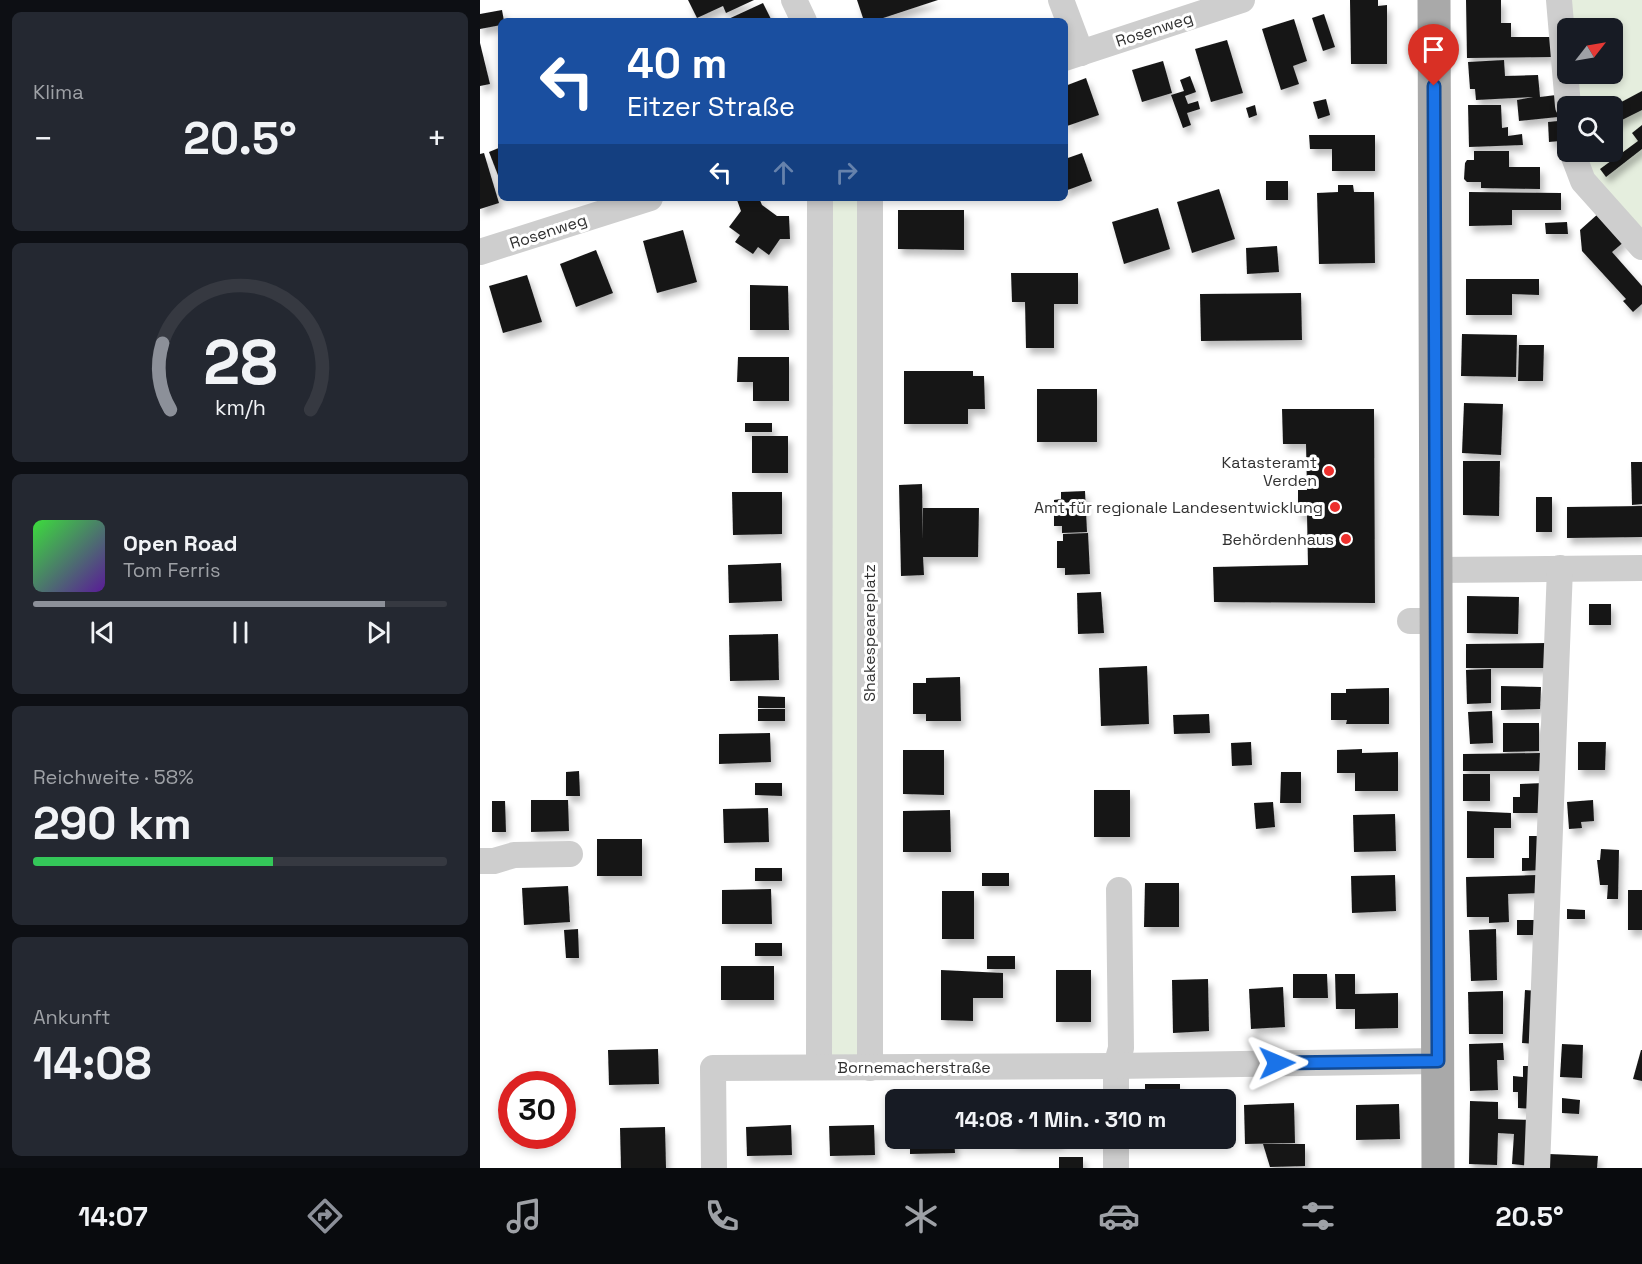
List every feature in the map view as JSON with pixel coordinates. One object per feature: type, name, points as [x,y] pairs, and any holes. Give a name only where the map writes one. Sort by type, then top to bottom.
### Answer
[{"type":"main road","points":[[1434,0],[1436,570],[1423,621],[1438,1061],[1438,1168]]},
{"type":"street","points":[[794,0],[803,18]]},
{"type":"street","points":[[1061,0],[1065,18]]},
{"type":"street","name":"Rosenweg","points":[[1073,55],[1242,0]]},
{"type":"street","points":[[1559,0],[1567,96]]},
{"type":"street","points":[[1068,32],[1073,55]]},
{"type":"street","points":[[1576,162],[1583,181],[1642,247]]},
{"type":"street","name":"Rosenweg","points":[[480,252],[641,201]]},
{"type":"street","points":[[819,1067],[820,201]]},
{"type":"street","name":"Shakespeareplatz","points":[[870,201],[870,1068]]},
{"type":"street","points":[[1537,1168],[1560,568]]},
{"type":"street","points":[[1436,570],[1642,568]]},
{"type":"street","points":[[480,861],[494,861],[514,855],[570,854]]},
{"type":"street","points":[[1116,1089],[1116,1066],[1121,1048],[1119,890]]},
{"type":"street","name":"Bornemacherstraße","points":[[714,1168],[713,1068],[1116,1066],[1438,1061]]},
{"type":"street","points":[[1116,1149],[1116,1168]]},
{"type":"green space","points":[[1565,0],[1642,0],[1642,236],[1589,176],[1587,162],[1623,162],[1623,96],[1578,96],[1577,84],[1623,84],[1623,18],[1568,18]]},
{"type":"green space","points":[[830,201],[862,201],[858,1057],[831,1057]]},
{"type":"building","points":[[688,0],[754,0],[726,13],[723,6],[697,18]]},
{"type":"building","points":[[857,0],[938,0],[883,18],[863,18]]},
{"type":"building","points":[[1350,0],[1378,0],[1378,6],[1387,5],[1387,64],[1351,64]]},
{"type":"building","points":[[1466,0],[1501,0],[1501,23],[1511,23],[1511,37],[1551,37],[1551,57],[1467,58]]},
{"type":"building","points":[[763,3],[770,18],[730,18]]},
{"type":"building","points":[[502,10],[503,18],[498,18],[498,26],[480,29],[480,14]]},
{"type":"building","points":[[1324,14],[1335,47],[1323,51],[1312,18]]},
{"type":"building","points":[[1294,19],[1307,61],[1293,66],[1299,84],[1281,90],[1262,29]]},
{"type":"building","points":[[1227,40],[1243,93],[1211,102],[1195,49]]},
{"type":"building","points":[[480,43],[490,84],[480,86]]},
{"type":"building","points":[[1504,60],[1505,76],[1538,75],[1540,97],[1556,95],[1557,117],[1519,121],[1517,100],[1533,97],[1476,100],[1475,89],[1470,89],[1468,62]]},
{"type":"building","points":[[1163,61],[1172,93],[1142,102],[1132,70]]},
{"type":"building","points":[[1190,76],[1196,92],[1185,96],[1188,104],[1198,101],[1200,109],[1187,113],[1191,125],[1183,128],[1171,95],[1184,91],[1180,80]]},
{"type":"building","points":[[1086,78],[1099,115],[1068,126],[1068,85]]},
{"type":"building","points":[[1642,91],[1642,110],[1623,120],[1623,101]]},
{"type":"building","points":[[1326,99],[1330,115],[1318,119],[1313,102]]},
{"type":"building","points":[[1255,105],[1257,115],[1249,118],[1246,108]]},
{"type":"building","points":[[1468,105],[1501,105],[1502,128],[1508,127],[1508,136],[1522,134],[1523,145],[1469,147]]},
{"type":"building","points":[[1557,121],[1557,141],[1549,142],[1548,122]]},
{"type":"building","points":[[1642,125],[1642,149],[1606,177],[1600,169],[1610,162],[1623,162],[1623,152],[1638,141],[1632,133]]},
{"type":"building","points":[[1309,135],[1375,135],[1375,171],[1332,171],[1332,149],[1310,149]]},
{"type":"building","points":[[498,148],[498,175],[489,152]]},
{"type":"building","points":[[1474,151],[1509,151],[1509,167],[1540,167],[1540,189],[1481,188],[1481,182],[1467,182],[1464,179],[1465,163],[1467,160],[1474,160]]},
{"type":"building","points":[[484,153],[499,203],[480,209],[480,154]]},
{"type":"building","points":[[1082,153],[1092,181],[1068,190],[1068,158]]},
{"type":"building","points":[[1266,181],[1288,181],[1288,200],[1266,200]]},
{"type":"building","points":[[1338,185],[1353,185],[1354,192],[1374,192],[1375,263],[1319,264],[1317,193],[1338,192]]},
{"type":"building","points":[[1219,189],[1235,239],[1192,253],[1177,202]]},
{"type":"building","points":[[1469,192],[1561,193],[1561,210],[1512,210],[1512,225],[1469,226]]},
{"type":"building","points":[[737,201],[760,201],[762,205],[777,216],[789,216],[790,239],[780,239],[769,255],[758,247],[753,254],[735,242],[740,235],[729,227],[741,211]]},
{"type":"building","points":[[1158,208],[1170,249],[1124,264],[1112,222]]},
{"type":"building","points":[[898,210],[964,210],[964,250],[898,249]]},
{"type":"building","points":[[1599,213],[1625,241],[1612,252],[1642,286],[1642,304],[1633,312],[1623,301],[1626,299],[1582,251],[1580,230]]},
{"type":"building","points":[[1567,222],[1568,234],[1546,234],[1545,223]]},
{"type":"building","points":[[683,230],[697,282],[657,293],[643,241]]},
{"type":"building","points":[[1277,246],[1279,272],[1247,274],[1246,248]]},
{"type":"building","points":[[596,250],[613,293],[576,307],[560,264]]},
{"type":"building","points":[[1011,273],[1078,273],[1078,304],[1054,304],[1054,348],[1026,348],[1025,302],[1012,302]]},
{"type":"building","points":[[527,275],[542,322],[503,333],[489,286]]},
{"type":"building","points":[[1466,279],[1539,279],[1539,295],[1512,294],[1512,315],[1466,315]]},
{"type":"building","points":[[750,285],[788,286],[789,330],[750,330]]},
{"type":"building","points":[[1301,293],[1302,340],[1201,341],[1200,294]]},
{"type":"building","points":[[1462,334],[1517,335],[1516,377],[1461,376]]},
{"type":"building","points":[[1519,345],[1544,345],[1543,381],[1518,381]]},
{"type":"building","points":[[738,357],[789,357],[789,401],[753,401],[753,382],[737,382]]},
{"type":"building","points":[[904,371],[973,371],[973,376],[984,376],[985,409],[968,409],[968,424],[904,424]]},
{"type":"building","points":[[1037,389],[1097,389],[1097,442],[1037,442]]},
{"type":"building","points":[[1464,403],[1503,404],[1501,455],[1462,453]]},
{"type":"building","points":[[1282,409],[1374,409],[1375,603],[1214,602],[1213,567],[1308,565],[1307,515],[1298,515],[1298,490],[1307,490],[1306,444],[1283,444]]},
{"type":"building","points":[[745,423],[772,423],[772,432],[745,432]]},
{"type":"building","points":[[752,436],[788,436],[788,473],[752,473]]},
{"type":"building","points":[[1463,461],[1500,461],[1499,516],[1463,515]]},
{"type":"building","points":[[1631,462],[1642,462],[1642,504],[1632,505]]},
{"type":"building","points":[[922,484],[923,540],[923,508],[979,508],[978,557],[923,557],[924,575],[901,576],[899,485]]},
{"type":"building","points":[[1085,491],[1087,532],[1062,533],[1062,526],[1054,526],[1054,500],[1061,499],[1061,492]]},
{"type":"building","points":[[732,492],[782,492],[782,534],[733,535]]},
{"type":"building","points":[[1536,497],[1552,497],[1552,532],[1536,532]]},
{"type":"building","points":[[1642,506],[1642,537],[1567,538],[1567,507]]},
{"type":"building","points":[[1088,533],[1090,574],[1065,575],[1065,568],[1057,568],[1057,541],[1063,541],[1063,534]]},
{"type":"building","points":[[781,563],[782,601],[729,603],[728,565]]},
{"type":"building","points":[[1101,592],[1104,633],[1078,634],[1077,593]]},
{"type":"building","points":[[1467,596],[1519,597],[1518,634],[1467,633]]},
{"type":"building","points":[[1589,604],[1611,604],[1611,625],[1589,625]]},
{"type":"building","points":[[778,634],[779,680],[730,681],[729,635]]},
{"type":"building","points":[[1548,643],[1549,668],[1466,668],[1466,644]]},
{"type":"building","points":[[1147,666],[1149,724],[1101,726],[1099,668]]},
{"type":"building","points":[[1491,669],[1491,703],[1467,704],[1466,670]]},
{"type":"building","points":[[960,677],[961,721],[926,721],[926,714],[913,714],[913,683],[926,683],[926,678]]},
{"type":"building","points":[[1501,686],[1541,687],[1540,709],[1501,710]]},
{"type":"building","points":[[1389,688],[1389,724],[1346,724],[1347,720],[1331,720],[1331,693],[1346,693],[1346,689]]},
{"type":"building","points":[[758,696],[785,697],[785,708],[758,708]]},
{"type":"building","points":[[758,709],[785,709],[785,721],[758,721]]},
{"type":"building","points":[[1492,711],[1493,743],[1470,744],[1468,712]]},
{"type":"building","points":[[1209,714],[1210,733],[1174,734],[1173,715]]},
{"type":"building","points":[[1503,723],[1539,723],[1539,751],[1503,752]]},
{"type":"building","points":[[770,733],[771,762],[719,764],[719,734]]},
{"type":"building","points":[[1251,742],[1252,765],[1232,766],[1231,743]]},
{"type":"building","points":[[1578,742],[1606,742],[1605,770],[1578,770]]},
{"type":"building","points":[[1362,749],[1362,753],[1398,752],[1398,791],[1355,791],[1355,773],[1337,773],[1337,750]]},
{"type":"building","points":[[903,750],[944,750],[944,795],[903,794]]},
{"type":"building","points":[[1541,753],[1541,771],[1463,771],[1463,754]]},
{"type":"building","points":[[579,771],[580,796],[566,796],[566,772]]},
{"type":"building","points":[[1281,772],[1301,772],[1301,803],[1280,803]]},
{"type":"building","points":[[1463,774],[1490,774],[1490,801],[1463,801]]},
{"type":"building","points":[[755,783],[782,783],[782,796],[755,795]]},
{"type":"building","points":[[1543,783],[1544,813],[1513,813],[1513,797],[1520,797],[1520,784]]},
{"type":"building","points":[[1094,790],[1130,790],[1130,837],[1094,837]]},
{"type":"building","points":[[531,800],[568,800],[569,831],[531,832]]},
{"type":"building","points":[[1593,800],[1594,821],[1581,822],[1582,828],[1569,829],[1567,802]]},
{"type":"building","points":[[492,801],[505,801],[506,832],[492,832]]},
{"type":"building","points":[[1273,802],[1275,827],[1256,829],[1254,803]]},
{"type":"building","points":[[768,808],[769,842],[724,843],[723,809]]},
{"type":"building","points":[[950,810],[951,852],[903,852],[903,811]]},
{"type":"building","points":[[1467,811],[1511,813],[1511,828],[1494,828],[1494,858],[1467,858]]},
{"type":"building","points":[[1395,814],[1396,851],[1354,852],[1353,815]]},
{"type":"building","points":[[1529,836],[1542,836],[1542,870],[1522,871],[1522,858],[1529,858]]},
{"type":"building","points":[[597,839],[642,839],[642,876],[597,876]]},
{"type":"building","points":[[1601,849],[1619,850],[1618,899],[1607,899],[1608,885],[1600,885],[1597,860],[1600,860]]},
{"type":"building","points":[[755,868],[782,868],[782,881],[755,881]]},
{"type":"building","points":[[982,873],[1009,873],[1009,886],[982,886]]},
{"type":"building","points":[[1395,875],[1396,911],[1352,913],[1351,876]]},
{"type":"building","points":[[1538,875],[1539,893],[1508,894],[1509,922],[1489,923],[1489,917],[1467,917],[1466,877]]},
{"type":"building","points":[[1145,883],[1179,883],[1179,927],[1144,927]]},
{"type":"building","points":[[568,886],[570,922],[524,925],[522,888]]},
{"type":"building","points":[[771,889],[772,924],[722,924],[722,890]]},
{"type":"building","points":[[1628,890],[1642,890],[1642,930],[1628,930]]},
{"type":"building","points":[[942,891],[974,891],[974,939],[942,939]]},
{"type":"building","points":[[1567,909],[1585,910],[1585,919],[1567,919]]},
{"type":"building","points":[[1517,920],[1540,920],[1540,935],[1517,935]]},
{"type":"building","points":[[578,929],[579,958],[566,958],[564,930]]},
{"type":"building","points":[[1496,929],[1497,980],[1471,981],[1469,930]]},
{"type":"building","points":[[755,943],[782,943],[782,956],[755,956]]},
{"type":"building","points":[[987,956],[1015,956],[1015,969],[987,969]]},
{"type":"building","points":[[721,966],[774,966],[774,1000],[721,1000]]},
{"type":"building","points":[[941,970],[1003,973],[1003,998],[973,998],[973,1021],[941,1020]]},
{"type":"building","points":[[1056,970],[1091,970],[1091,1022],[1056,1022]]},
{"type":"building","points":[[1293,974],[1327,974],[1328,998],[1293,998]]},
{"type":"building","points":[[1335,974],[1355,974],[1355,994],[1398,993],[1398,1028],[1355,1029],[1355,1009],[1336,1009]]},
{"type":"building","points":[[1208,979],[1209,1031],[1173,1033],[1172,980]]},
{"type":"building","points":[[1283,987],[1285,1027],[1251,1029],[1249,989]]},
{"type":"building","points":[[1525,990],[1539,991],[1536,1044],[1522,1043]]},
{"type":"building","points":[[1503,991],[1503,1034],[1469,1034],[1468,992]]},
{"type":"building","points":[[1503,1043],[1504,1060],[1497,1060],[1498,1090],[1470,1091],[1469,1044]]},
{"type":"building","points":[[1562,1044],[1583,1045],[1582,1078],[1560,1077]]},
{"type":"building","points":[[658,1049],[659,1084],[609,1085],[608,1050]]},
{"type":"building","points":[[1642,1050],[1642,1081],[1633,1079]]},
{"type":"building","points":[[1523,1066],[1536,1066],[1535,1109],[1518,1108],[1518,1092],[1513,1092],[1513,1076],[1523,1077]]},
{"type":"building","points":[[1145,1084],[1180,1084],[1180,1089],[1145,1089]]},
{"type":"building","points":[[1562,1098],[1580,1100],[1579,1114],[1562,1113]]},
{"type":"building","points":[[1470,1101],[1498,1102],[1498,1119],[1534,1120],[1531,1166],[1512,1164],[1514,1134],[1498,1133],[1497,1165],[1469,1164]]},
{"type":"building","points":[[1294,1103],[1295,1143],[1245,1144],[1244,1105]]},
{"type":"building","points":[[1399,1104],[1400,1139],[1356,1140],[1356,1105]]},
{"type":"building","points":[[791,1125],[792,1155],[747,1156],[746,1127]]},
{"type":"building","points":[[874,1125],[875,1155],[830,1156],[829,1126]]},
{"type":"building","points":[[665,1127],[666,1168],[621,1168],[620,1128]]},
{"type":"building","points":[[1263,1144],[1305,1144],[1305,1166],[1270,1167]]},
{"type":"building","points":[[910,1149],[955,1149],[955,1153],[910,1154]]},
{"type":"building","points":[[1549,1154],[1598,1156],[1597,1168],[1548,1168]]},
{"type":"building","points":[[1059,1157],[1083,1157],[1083,1168],[1059,1168]]},
{"type":"place","name":"Katasteramt Verden","points":[[1329,471]]},
{"type":"place","name":"Amt für regionale Landesentwicklung","points":[[1335,507]]},
{"type":"place","name":"Behördenhaus","points":[[1346,539]]},
{"type":"route","points":[[1277,1063],[1438,1061],[1434,86]]}]
